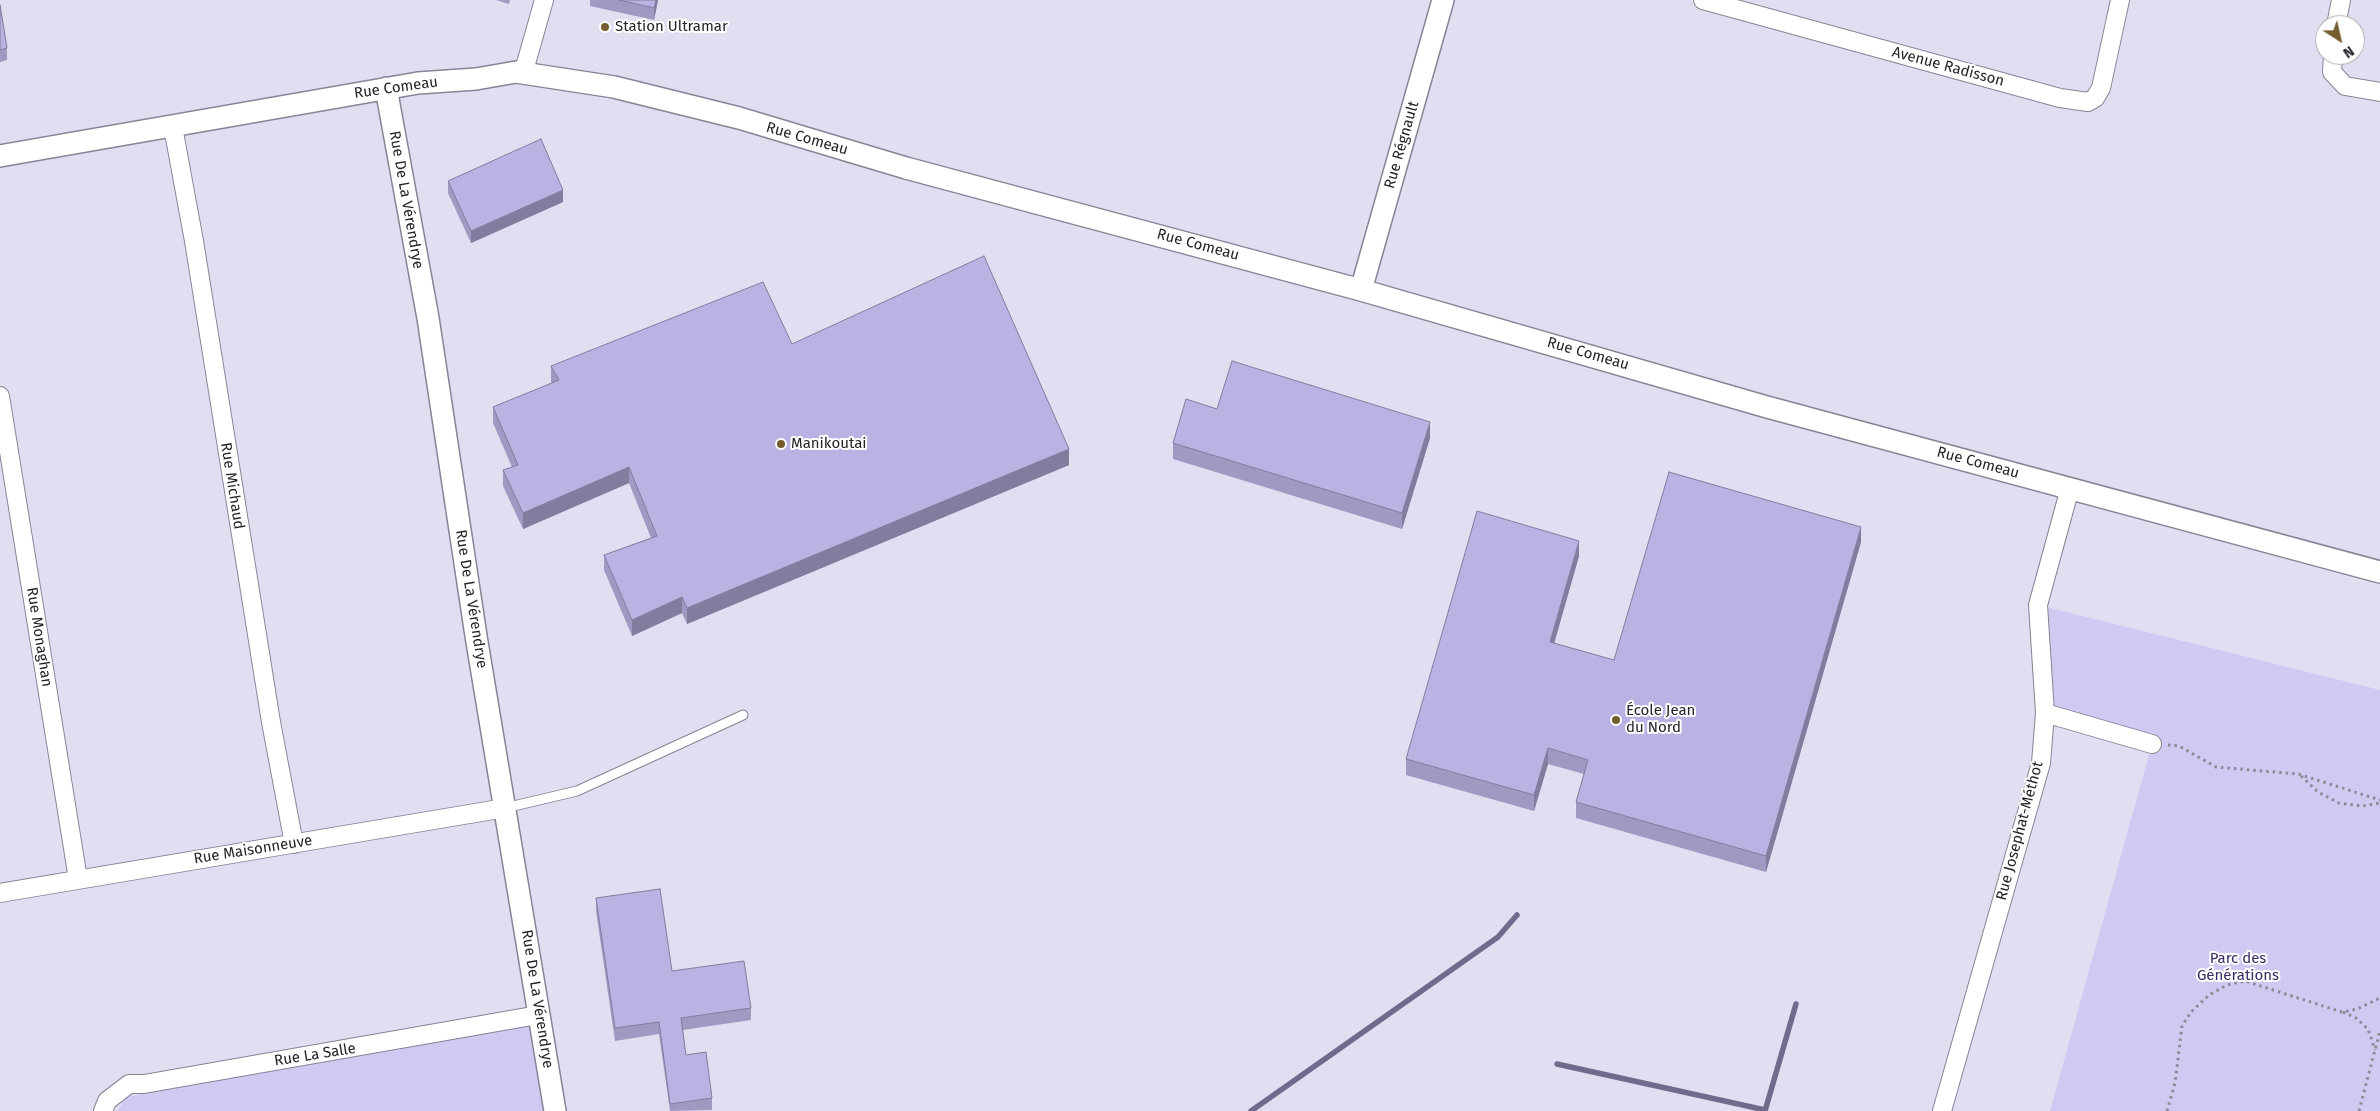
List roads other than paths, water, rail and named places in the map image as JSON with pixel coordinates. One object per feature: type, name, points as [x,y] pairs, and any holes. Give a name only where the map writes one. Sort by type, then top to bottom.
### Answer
[{"type":"street","points":[[523,74],[544,0]]},
{"type":"street","name":"Rue Régnault","points":[[1360,290],[1443,0]]},
{"type":"street","name":"Avenue Radisson","points":[[1702,0],[2060,98],[2088,102],[2095,98],[2101,88],[2120,0]]},
{"type":"street","points":[[2338,15],[2341,0]]},
{"type":"street","points":[[2332,65],[2332,72],[2345,86],[2380,92]]},
{"type":"street","name":"Rue Comeau","points":[[0,156],[174,127],[386,88],[516,72],[614,86],[739,118],[906,168],[1360,290],[1767,407],[2380,572]]},
{"type":"street","name":"Rue De La Vérendrye","points":[[386,88],[428,318],[475,627],[555,1111]]},
{"type":"street","name":"Rue Michaud","points":[[174,127],[268,703],[294,844]]},
{"type":"street","name":"Rue Monaghan","points":[[0,396],[78,878]]},
{"type":"street","name":"Rue Josephat-Méthot","points":[[1942,1111],[2041,763],[2045,713],[2038,605],[2070,488]]},
{"type":"street","points":[[2045,713],[2152,744]]},
{"type":"street","name":"Rue Maisonneuve","points":[[0,893],[78,878],[506,808]]},
{"type":"street","name":"Rue La Salle","points":[[103,1111],[108,1101],[128,1084],[144,1084],[538,1015]]},
{"type":"lane","points":[[506,808],[577,791],[743,715]]},
{"type":"waterway","points":[[1251,1111],[1498,937],[1517,915]]},
{"type":"waterway","points":[[1765,1111],[1796,1004]]},
{"type":"waterway","points":[[1557,1064],[1765,1110]]},
{"type":"place","name":"Station Ultramar","points":[[605,27]]},
{"type":"place","name":"Manikoutai","points":[[781,444]]},
{"type":"place","name":"École Jean du Nord","points":[[1616,720]]},
{"type":"park label","name":"Parc des Générations","points":[[2238,968]]}]
